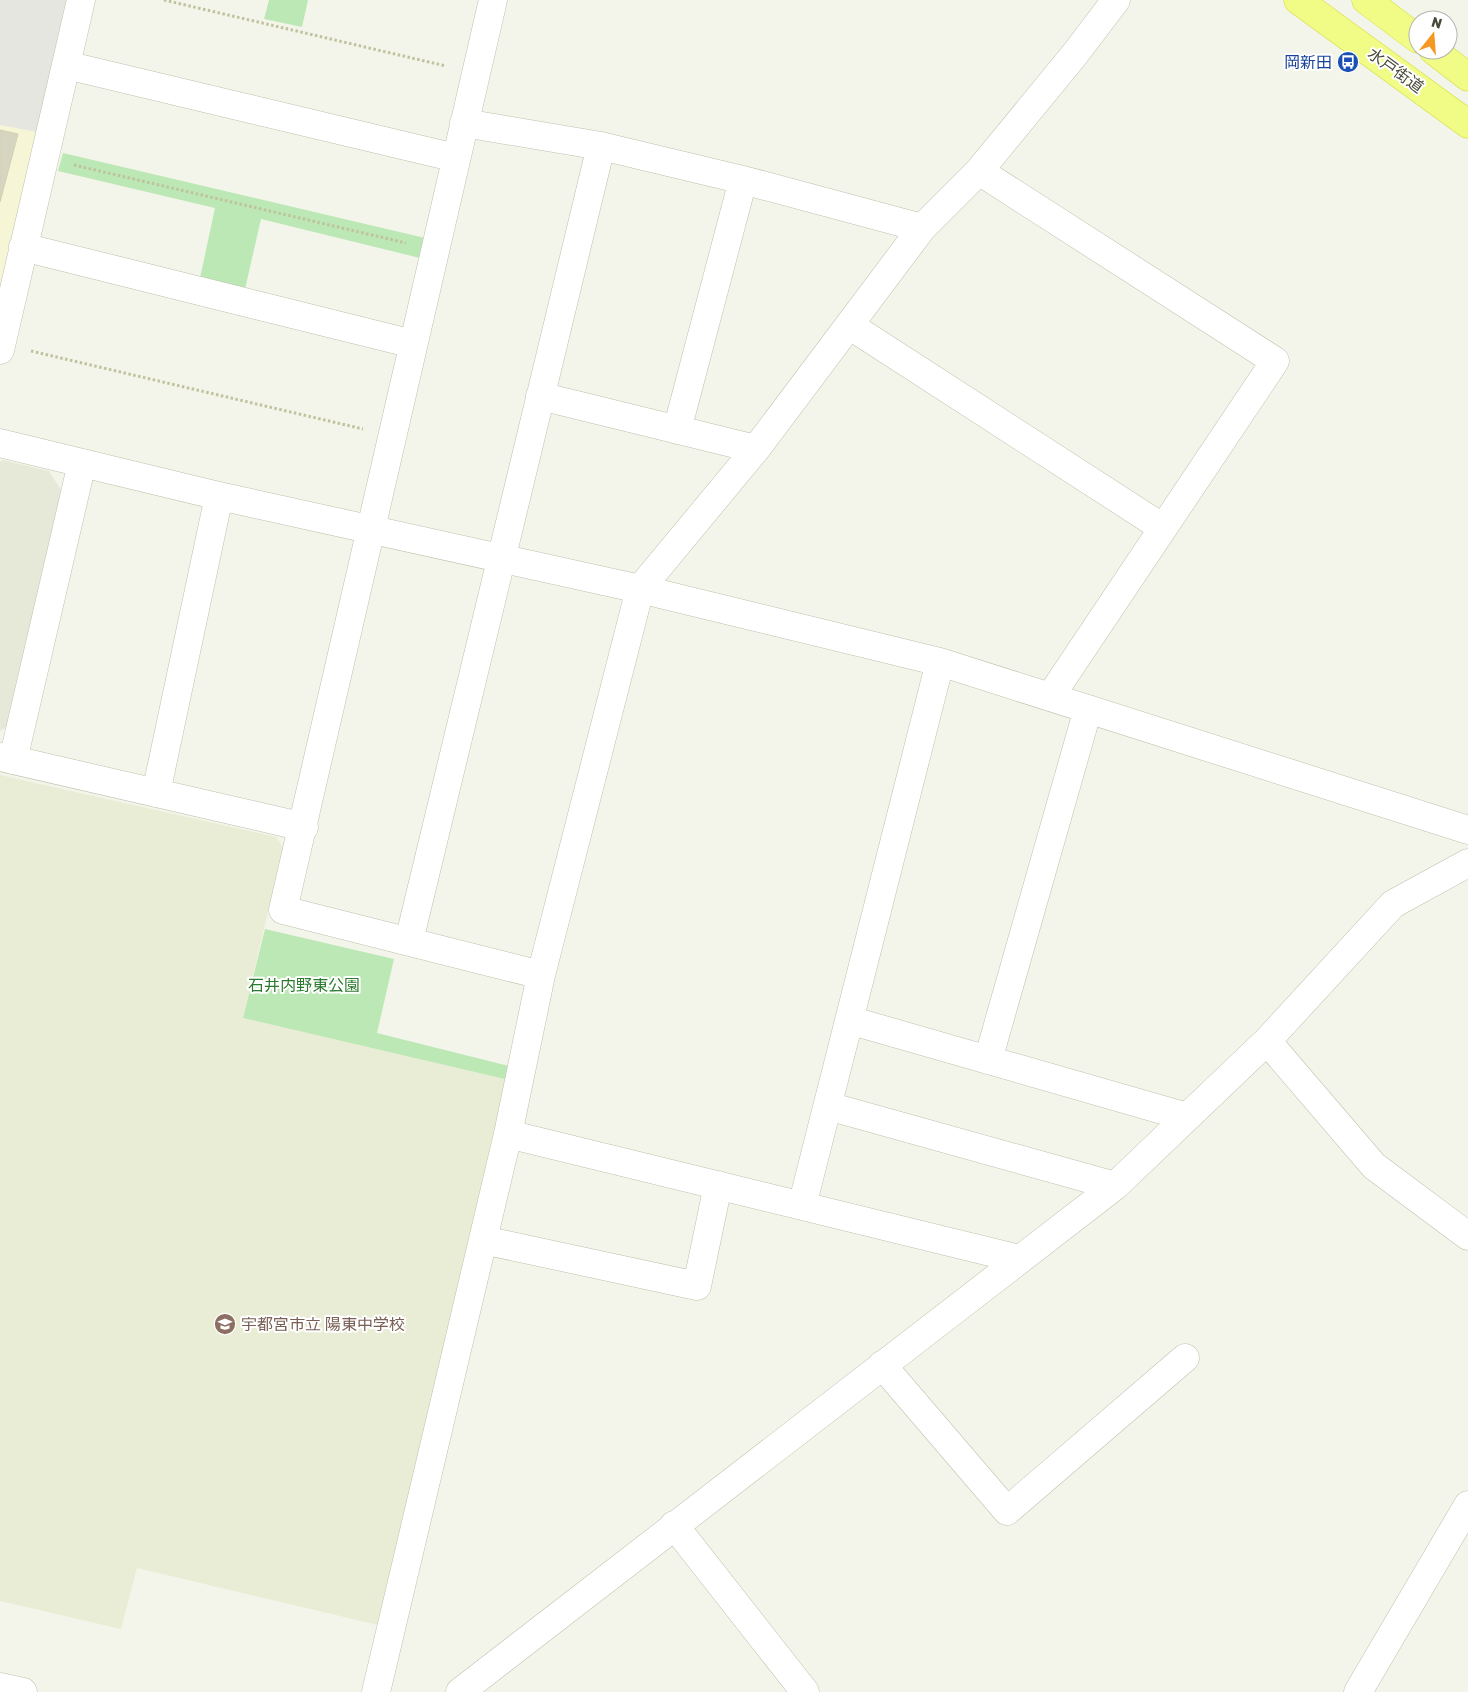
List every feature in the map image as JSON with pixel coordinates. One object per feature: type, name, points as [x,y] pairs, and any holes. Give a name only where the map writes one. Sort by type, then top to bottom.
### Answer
[{"type":"highway","name":"水戸街道","points":[[1298,0],[1468,124]]},
{"type":"highway","points":[[1366,0],[1408,32]]},
{"type":"highway","points":[[1446,60],[1468,77]]},
{"type":"street","points":[[1,347],[81,0]]},
{"type":"street","points":[[493,0],[304,827],[283,910],[541,975]]},
{"type":"street","points":[[376,1692],[508,1134],[541,975],[640,589],[756,449],[922,228],[979,171],[1075,54],[1116,0]]},
{"type":"street","points":[[66,64],[456,158]]},
{"type":"street","points":[[464,123],[601,146],[743,180],[922,228]]},
{"type":"street","points":[[410,941],[500,557],[601,146]]},
{"type":"street","points":[[979,171],[1274,361],[1050,697]]},
{"type":"street","points":[[677,430],[743,180]]},
{"type":"street","points":[[23,247],[413,344]]},
{"type":"street","points":[[849,326],[1163,528]]},
{"type":"street","points":[[540,396],[756,449]]},
{"type":"street","points":[[0,443],[219,496],[640,589],[940,662],[1468,830]]},
{"type":"street","points":[[82,463],[7,758],[304,827]]},
{"type":"street","points":[[156,792],[219,496]]},
{"type":"street","points":[[802,1206],[940,662]]},
{"type":"street","points":[[988,1060],[1088,709]]},
{"type":"street","points":[[460,1692],[1115,1186],[1267,1041],[1393,904],[1468,863]]},
{"type":"street","points":[[849,1020],[1187,1117]]},
{"type":"street","points":[[1267,1041],[1374,1166],[1468,1236]]},
{"type":"street","points":[[828,1106],[1115,1186]]},
{"type":"street","points":[[508,1134],[1019,1259]]},
{"type":"street","points":[[483,1240],[697,1286],[718,1185]]},
{"type":"street","points":[[882,1365],[1007,1511],[1185,1358]]},
{"type":"street","points":[[1358,1692],[1468,1505]]},
{"type":"street","points":[[674,1525],[805,1692]]},
{"type":"street","points":[[0,1687],[23,1692]]},
{"type":"path","points":[[164,0],[476,73]]},
{"type":"path","points":[[44,158],[436,250]]},
{"type":"path","points":[[1,347],[392,436]]},
{"type":"shaded area","points":[[0,0],[66,0],[0,298]]},
{"type":"shaded area","points":[[0,0],[66,0],[37,132],[0,125]]},
{"type":"shaded area","points":[[3,460],[49,471],[61,490],[8,726],[0,731],[0,462]]},
{"type":"shaded area","name":"宇都宮市立 陽東中学校","points":[[0,775],[276,837],[283,848],[243,1018],[509,1080],[378,1625],[137,1568],[121,1629],[0,1601]]},
{"type":"green space","points":[[269,0],[308,0],[302,27],[264,19]]},
{"type":"green space","points":[[63,153],[425,238],[420,258],[261,219],[245,289],[200,278],[215,208],[58,171]]},
{"type":"green space","name":"石井内野東公園","points":[[265,929],[394,959],[377,1033],[513,1067],[509,1080],[243,1018]]},
{"type":"building","points":[[0,130],[18,134],[0,202]]},
{"type":"place","name":"岡新田","points":[[1348,62]]},
{"type":"place","name":"宇都宮市立 陽東中学校","points":[[225,1324]]}]
